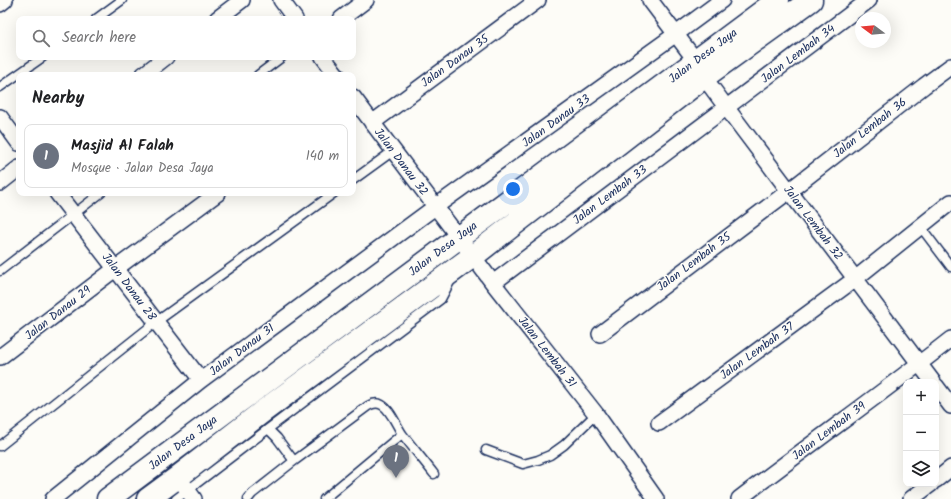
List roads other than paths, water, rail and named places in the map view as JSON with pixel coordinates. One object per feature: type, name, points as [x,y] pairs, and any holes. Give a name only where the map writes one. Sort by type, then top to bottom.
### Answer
[{"type":"main road","name":"Jalan Desa Jaya","points":[[148,499],[184,492],[262,412],[466,262],[700,69],[778,0]]},
{"type":"main road","name":"Jalan Desa Jaya","points":[[108,499],[459,238],[700,69],[811,0]]},
{"type":"street","points":[[0,4],[5,0]]},
{"type":"street","points":[[221,16],[242,0]]},
{"type":"street","points":[[282,0],[293,16]]},
{"type":"street","points":[[345,16],[366,0]]},
{"type":"street","name":"Jalan Danau 35","points":[[372,122],[538,0]]},
{"type":"street","name":"Jalan Lembah 32","points":[[650,0],[676,34],[726,107],[931,379]]},
{"type":"street","name":"Jalan Danau 33","points":[[435,207],[722,0]]},
{"type":"street","name":"Jalan Lembah 34","points":[[726,107],[869,0]]},
{"type":"street","points":[[146,72],[162,60]]},
{"type":"street","points":[[325,60],[335,72]]},
{"type":"street","name":"Jalan Lembah 36","points":[[789,191],[951,66]]},
{"type":"street","name":"Jalan Danau 32","points":[[356,101],[435,207]]},
{"type":"street","name":"Jalan Lembah 33","points":[[493,284],[726,107]]},
{"type":"street","points":[[0,117],[16,139]]},
{"type":"street","points":[[0,183],[16,170]]},
{"type":"street","name":"Jalan Lembah 35","points":[[600,334],[789,191]]},
{"type":"street","name":"Jalan Danau 28","points":[[59,196],[201,380]]},
{"type":"street","name":"Jalan Danau 29","points":[[0,357],[214,196]]},
{"type":"street","name":"Jalan Lembah 37","points":[[659,423],[855,279],[951,202]]},
{"type":"street","name":"Jalan Lembah 31","points":[[435,207],[459,238],[466,262],[493,284],[596,414],[656,499]]},
{"type":"street","name":"Jalan Danau 31","points":[[53,499],[201,380],[435,207]]},
{"type":"street","name":"Jalan Lembah 39","points":[[739,499],[951,340]]},
{"type":"street","points":[[939,390],[951,406]]},
{"type":"street","points":[[939,478],[951,468]]},
{"type":"street","points":[[911,499],[927,487]]},
{"type":"lane","points":[[100,16],[122,0]]},
{"type":"lane","points":[[21,72],[38,60]]},
{"type":"lane","points":[[262,72],[278,60]]},
{"type":"lane","points":[[0,87],[16,76]]},
{"type":"lane","points":[[356,178],[393,151]]},
{"type":"lane","points":[[0,270],[97,196]]},
{"type":"lane","points":[[0,446],[156,322],[330,196]]},
{"type":"lane","points":[[920,226],[951,267]]},
{"type":"lane","points":[[184,492],[441,299],[466,262]]},
{"type":"lane","points":[[248,499],[252,494],[294,461],[373,403],[383,405],[387,409],[402,434],[434,474]]},
{"type":"lane","points":[[486,450],[523,464],[538,460],[550,455],[564,445],[596,414]]},
{"type":"lane","points":[[268,429],[277,438],[294,461]]},
{"type":"lane","points":[[324,499],[402,434]]},
{"type":"place","name":"Masjid Al Falah","points":[[396,478]]}]
